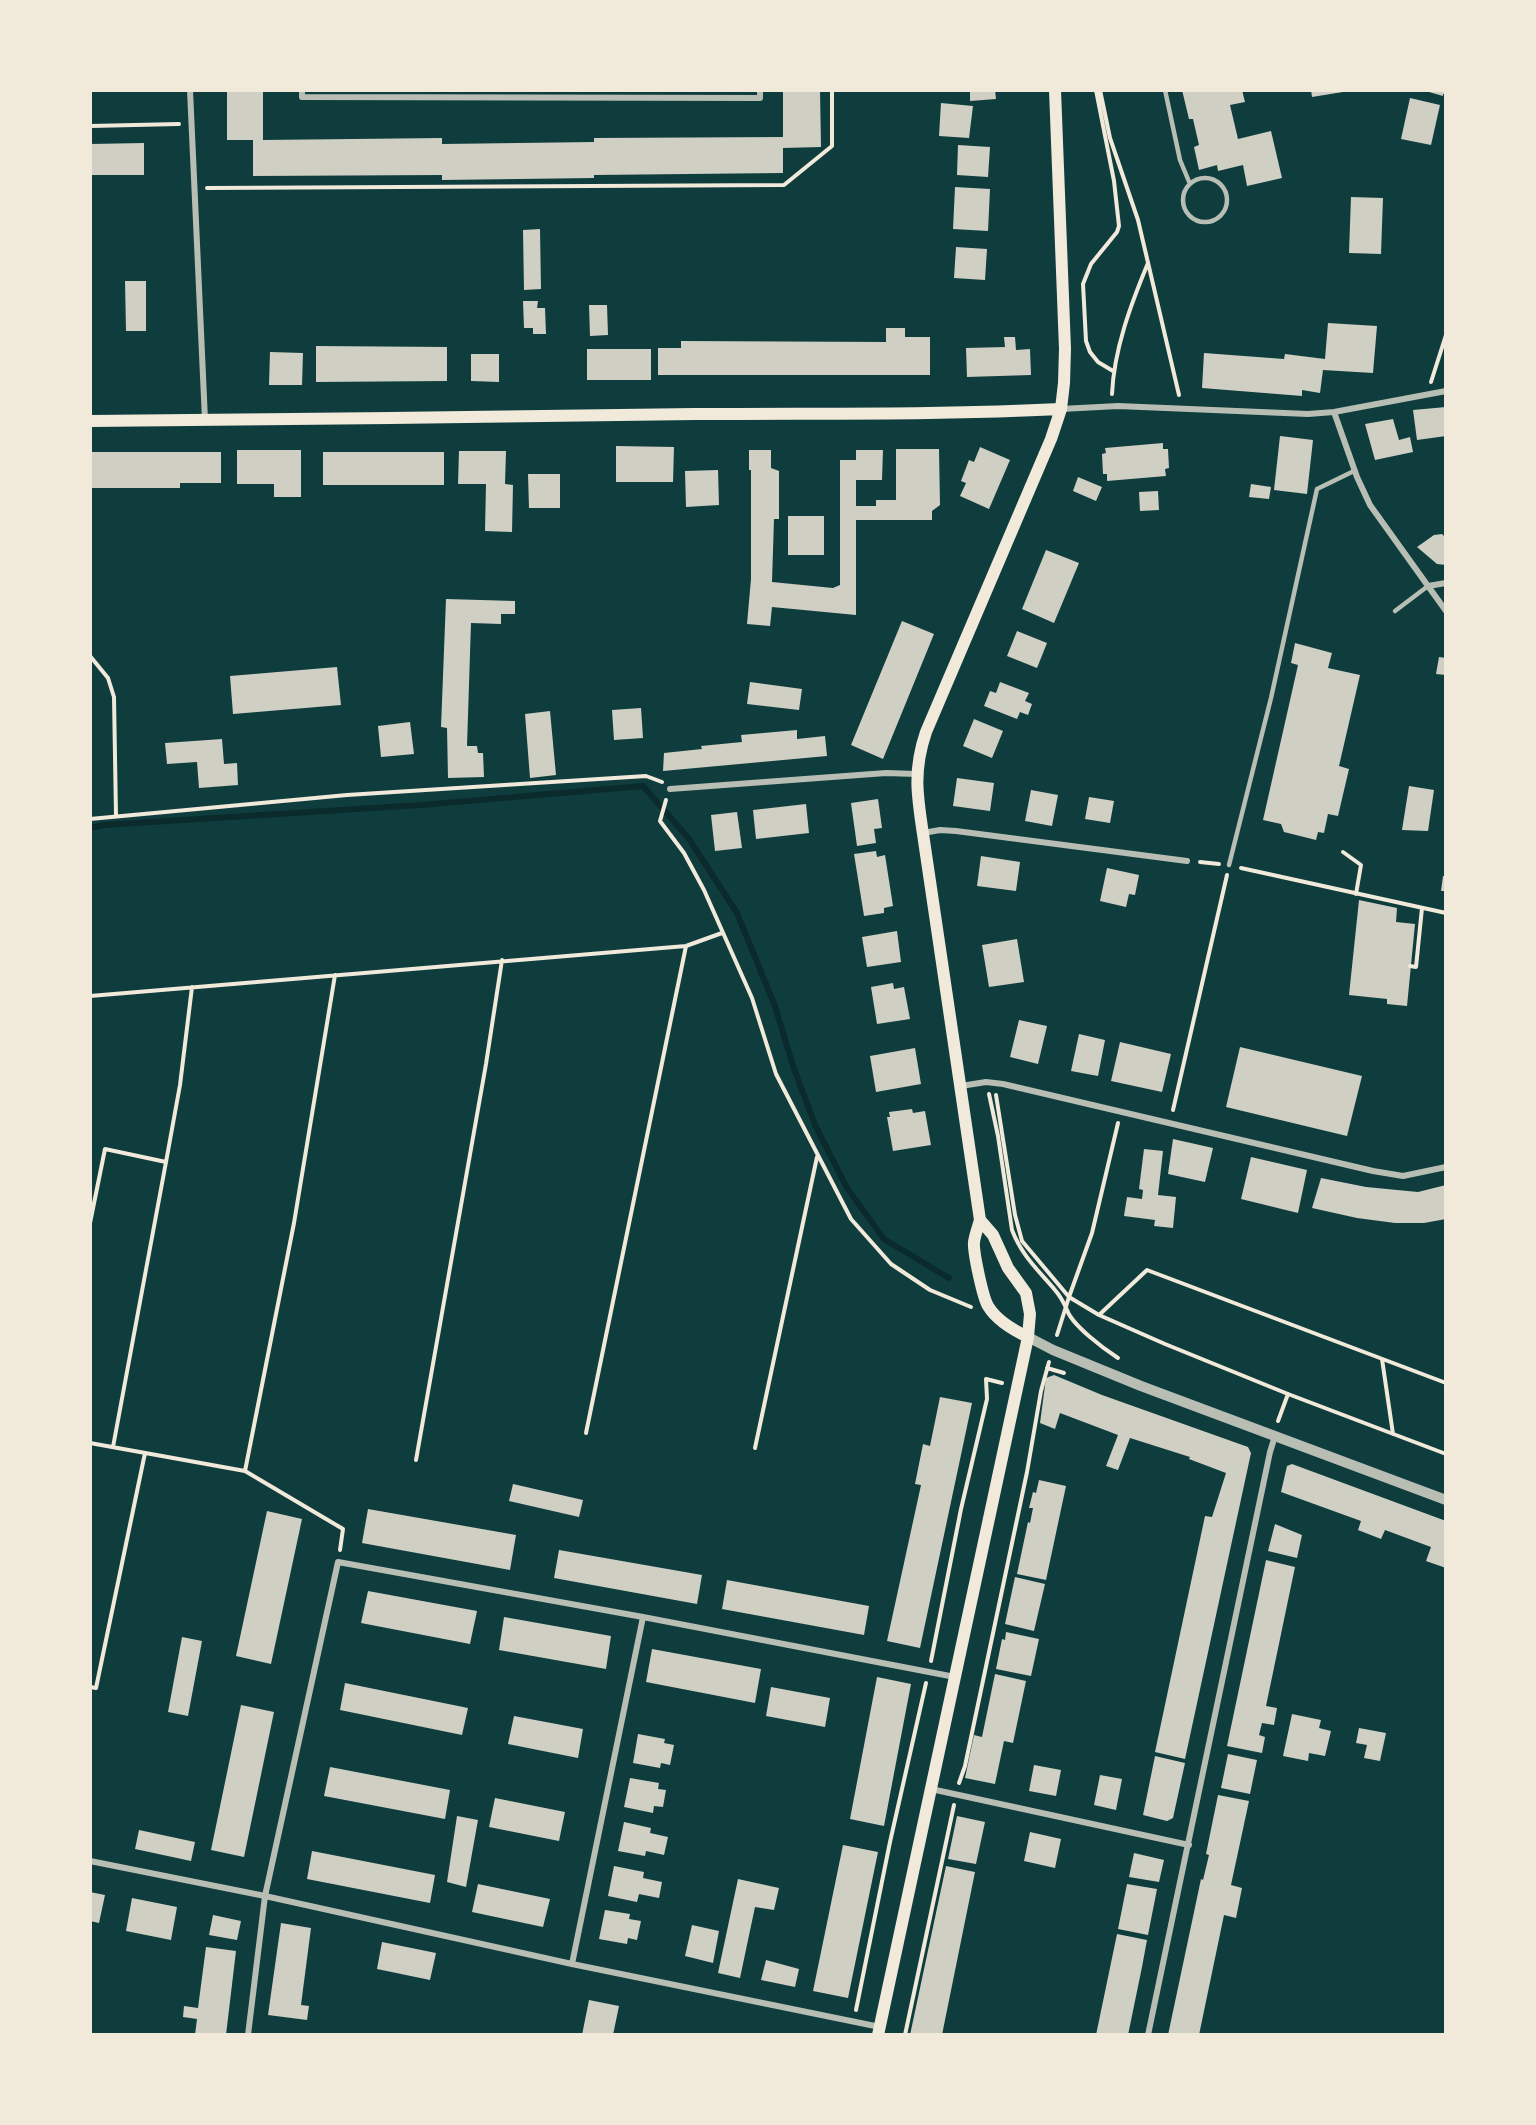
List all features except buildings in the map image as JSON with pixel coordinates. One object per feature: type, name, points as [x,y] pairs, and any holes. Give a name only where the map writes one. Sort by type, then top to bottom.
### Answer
[{"type":"main road","points":[[1028,1337],[999,1320],[987,1304],[980,1277],[974,1243],[980,1220],[916,774],[919,752],[926,732],[1039,469],[1061,409],[1065,349],[1055,90]]},
{"type":"main road","points":[[90,421],[841,414],[1061,409]]},
{"type":"main road","points":[[879,2031],[1028,1337],[1030,1314],[1026,1293],[1008,1268],[993,1235],[980,1220]]},
{"type":"street","points":[[190,90],[205,420]]},
{"type":"street","points":[[302,90],[302,97],[760,98],[760,90]]},
{"type":"street","points":[[1061,409],[1111,406],[1299,414],[1334,412],[1446,392]]},
{"type":"street","points":[[1334,412],[1354,471],[1370,505],[1446,611]]},
{"type":"street","points":[[1428,586],[1446,583]]},
{"type":"street","points":[[668,792],[886,773],[916,774]]},
{"type":"street","points":[[923,834],[940,830],[956,831],[1187,861]]},
{"type":"street","points":[[960,1086],[994,1082],[1373,1171],[1403,1176],[1446,1167]]},
{"type":"street","points":[[1028,1337],[1053,1350],[1141,1386],[1446,1500]]},
{"type":"street","points":[[1148,2035],[1275,1436]]},
{"type":"street","points":[[248,2035],[265,1896],[338,1562],[643,1617],[955,1677]]},
{"type":"street","points":[[572,1964],[643,1617]]},
{"type":"street","points":[[931,1789],[1189,1845]]},
{"type":"street","points":[[90,1861],[265,1896],[572,1964],[854,2022],[879,2031]]},
{"type":"lane","points":[[1165,90],[1180,160],[1190,184]]},
{"type":"lane","points":[[1205,178],[1219,183],[1226,193],[1227,201],[1222,214],[1209,222],[1201,222],[1190,216],[1183,203],[1185,190],[1190,184],[1205,178]]},
{"type":"lane","points":[[1229,865],[1271,698],[1317,489],[1354,471]]},
{"type":"lane","points":[[1395,611],[1428,586]]},
{"type":"path","points":[[194,188],[784,184],[832,146],[832,90]]},
{"type":"path","points":[[1098,90],[1110,138],[1138,220],[1181,408]]},
{"type":"path","points":[[1098,90],[1114,181],[1119,226],[1117,232],[1091,264],[1083,285],[1086,341],[1090,352],[1098,362],[1113,370]]},
{"type":"path","points":[[90,126],[192,124]]},
{"type":"path","points":[[1111,406],[1113,370],[1124,327],[1148,262]]},
{"type":"path","points":[[1428,394],[1446,335]]},
{"type":"path","points":[[90,656],[108,678],[114,697],[116,816]]},
{"type":"path","points":[[90,819],[358,794],[646,776],[660,780],[668,792],[660,821],[684,853],[704,890],[752,998],[776,1074],[851,1219],[891,1264],[930,1290],[999,1320]]},
{"type":"path","points":[[1343,852],[1361,865],[1356,894]]},
{"type":"path","points":[[1187,861],[1229,865],[1446,913]]},
{"type":"path","points":[[1170,1123],[1229,865]]},
{"type":"path","points":[[1410,966],[1416,967],[1422,909]]},
{"type":"path","points":[[90,996],[686,946],[722,933]]},
{"type":"path","points":[[586,1433],[686,946]]},
{"type":"path","points":[[416,1460],[486,1064],[502,960]]},
{"type":"path","points":[[245,1471],[294,1223],[335,975]]},
{"type":"path","points":[[113,1447],[180,1085],[192,987]]},
{"type":"path","points":[[986,1082],[998,1136],[1012,1230],[1017,1243],[1030,1264],[1056,1291],[1075,1322],[1103,1347],[1124,1361]]},
{"type":"path","points":[[994,1082],[1015,1215],[1022,1241],[1069,1297],[1099,1315],[1278,1390],[1446,1454]]},
{"type":"path","points":[[906,2035],[1027,1472],[1041,1392],[1066,1305],[1092,1233],[1121,1111]]},
{"type":"path","points":[[90,1223],[105,1149],[166,1162]]},
{"type":"path","points":[[755,1448],[817,1156]]},
{"type":"path","points":[[1099,1315],[1147,1270],[1446,1383]]},
{"type":"path","points":[[1382,1359],[1393,1434]]},
{"type":"path","points":[[854,2022],[887,1853],[929,1671],[961,1509],[987,1399],[986,1379]]},
{"type":"path","points":[[1267,1418],[1288,1426]]},
{"type":"path","points":[[90,1443],[245,1471],[343,1529],[338,1562]]},
{"type":"path","points":[[90,1687],[96,1688],[144,1453]]},
{"type":"waterway","points":[[90,828],[104,825],[421,805],[643,786],[689,839],[737,913],[775,1006],[793,1066],[815,1125],[847,1188],[884,1239],[949,1278]]}]
